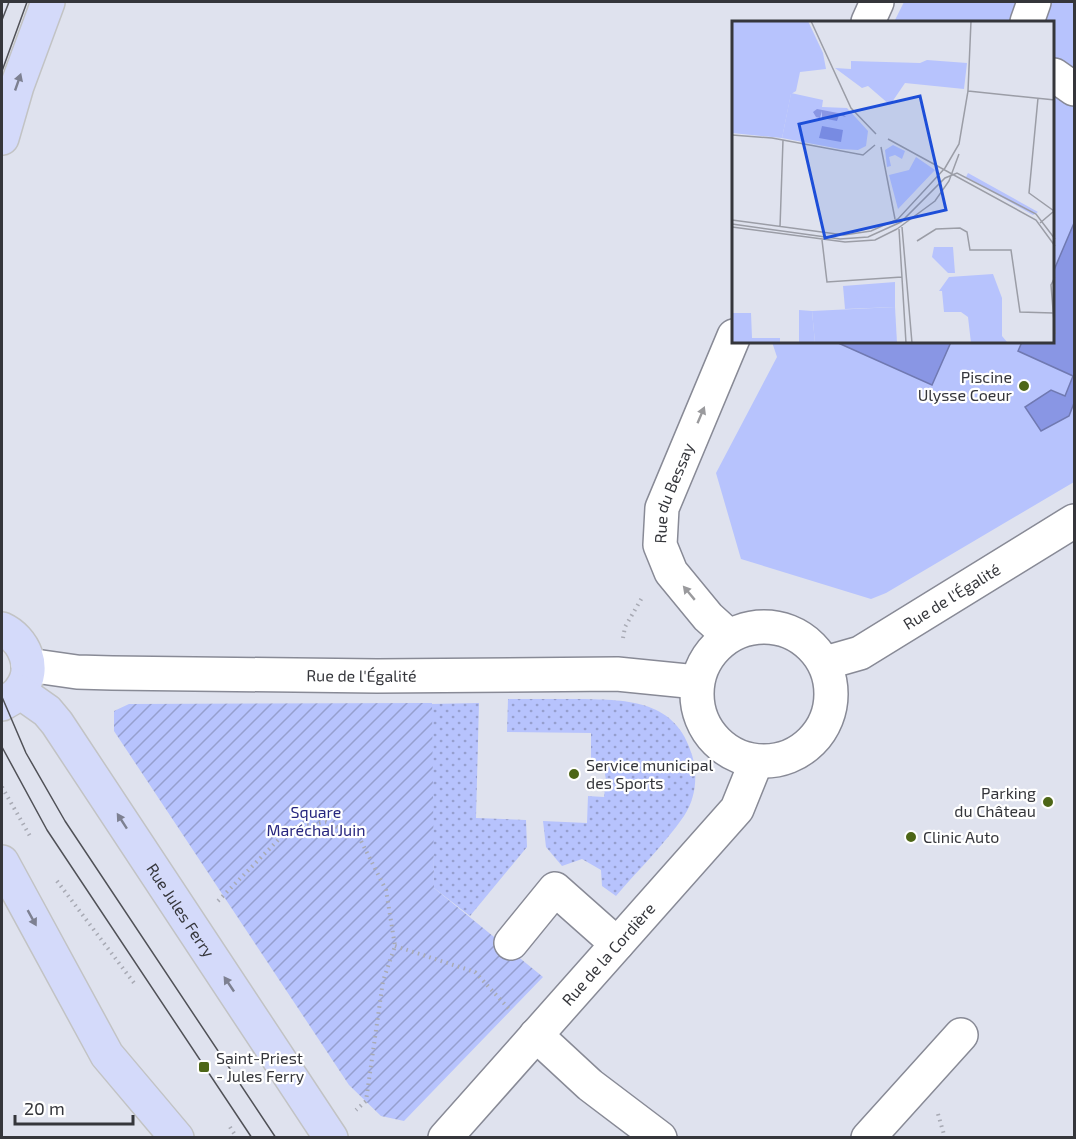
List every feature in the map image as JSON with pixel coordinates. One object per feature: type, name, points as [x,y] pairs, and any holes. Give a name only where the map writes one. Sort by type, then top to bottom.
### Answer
[{"type":"main road","points":[[2,138],[17,87],[48,2]]},
{"type":"main road","points":[[2,627],[20,643],[16,687]]},
{"type":"main road","name":"Rue Jules Ferry","points":[[16,687],[47,711],[57,723],[330,1136]]},
{"type":"main road","points":[[2,862],[107,1055],[177,1137]]},
{"type":"street","points":[[868,21],[877,2]]},
{"type":"street","points":[[1027,21],[1034,2]]},
{"type":"street","points":[[1055,76],[1074,89]]},
{"type":"street","name":"Rue du Bessay","points":[[729,636],[708,616],[671,572],[660,545],[662,508],[732,341]]},
{"type":"street","name":"Rue de l'Égalité","points":[[825,663],[860,653],[1074,521]]},
{"type":"street","points":[[765,626],[800,636],[825,663],[832,692],[827,720],[810,744],[785,759],[756,762],[723,748],[700,719],[698,682],[708,655],[729,636],[765,626]]},
{"type":"street","name":"Rue de l'Égalité","points":[[16,687],[77,672],[377,676],[616,674],[698,682]]},
{"type":"street","name":"Rue de la Cordière","points":[[445,1137],[737,809],[756,762]]},
{"type":"street","points":[[511,943],[555,890],[617,944]]},
{"type":"street","points":[[536,1035],[590,1085],[660,1137]]},
{"type":"street","points":[[868,1137],[961,1035]]},
{"type":"path","points":[[616,674],[625,627],[646,590],[671,572]]},
{"type":"path","points":[[2,787],[36,846]]},
{"type":"path","points":[[188,921],[225,897],[290,828],[326,822],[359,837],[386,890],[395,946],[382,981],[366,1101],[330,1136]]},
{"type":"path","points":[[54,876],[134,983]]},
{"type":"path","points":[[395,946],[475,972],[536,1035]]},
{"type":"path","points":[[230,1127],[237,1137]]},
{"type":"green space","points":[[904,2],[1074,2],[1074,482],[886,593],[871,599],[741,559],[716,473],[777,357],[773,344],[1055,344],[1055,21],[894,21]]},
{"type":"green space","points":[[508,699],[599,699],[633,703],[663,713],[675,723],[685,737],[695,770],[695,786],[688,809],[668,837],[616,896],[602,886],[601,870],[582,859],[562,866],[546,847],[543,821],[587,823],[588,796],[604,797],[606,780],[603,763],[591,762],[591,733],[507,732]]},
{"type":"green space","name":"Square Maréchal Juin","points":[[432,703],[434,888],[543,977],[404,1121],[381,1116],[349,1085],[114,731],[114,711],[129,704]]},
{"type":"green space","points":[[479,703],[476,818],[526,820],[527,847],[470,916],[434,888],[429,704]]},
{"type":"shaded area","points":[[1074,223],[1074,403],[1069,416],[1041,431],[1025,407],[1051,390],[1065,396],[1073,376],[1018,351],[1021,344],[1055,344],[1055,268]]},
{"type":"shaded area","points":[[840,344],[950,344],[932,385]]},
{"type":"tram line","points":[[2,20],[9,2]]},
{"type":"tram line","points":[[2,71],[27,2]]},
{"type":"tram line","points":[[2,697],[26,753],[65,821],[276,1138]]},
{"type":"tram line","points":[[2,747],[47,830],[252,1138]]},
{"type":"place","name":"Piscine Ulysse Coeur","points":[[1024,386]]},
{"type":"place","name":"Service municipal des Sports","points":[[574,774]]},
{"type":"place","name":"Parking du Château","points":[[1048,802]]},
{"type":"place","name":"Clinic Auto","points":[[911,837]]},
{"type":"place","name":"Saint-Priest - Jules Ferry","points":[[204,1067]]}]
